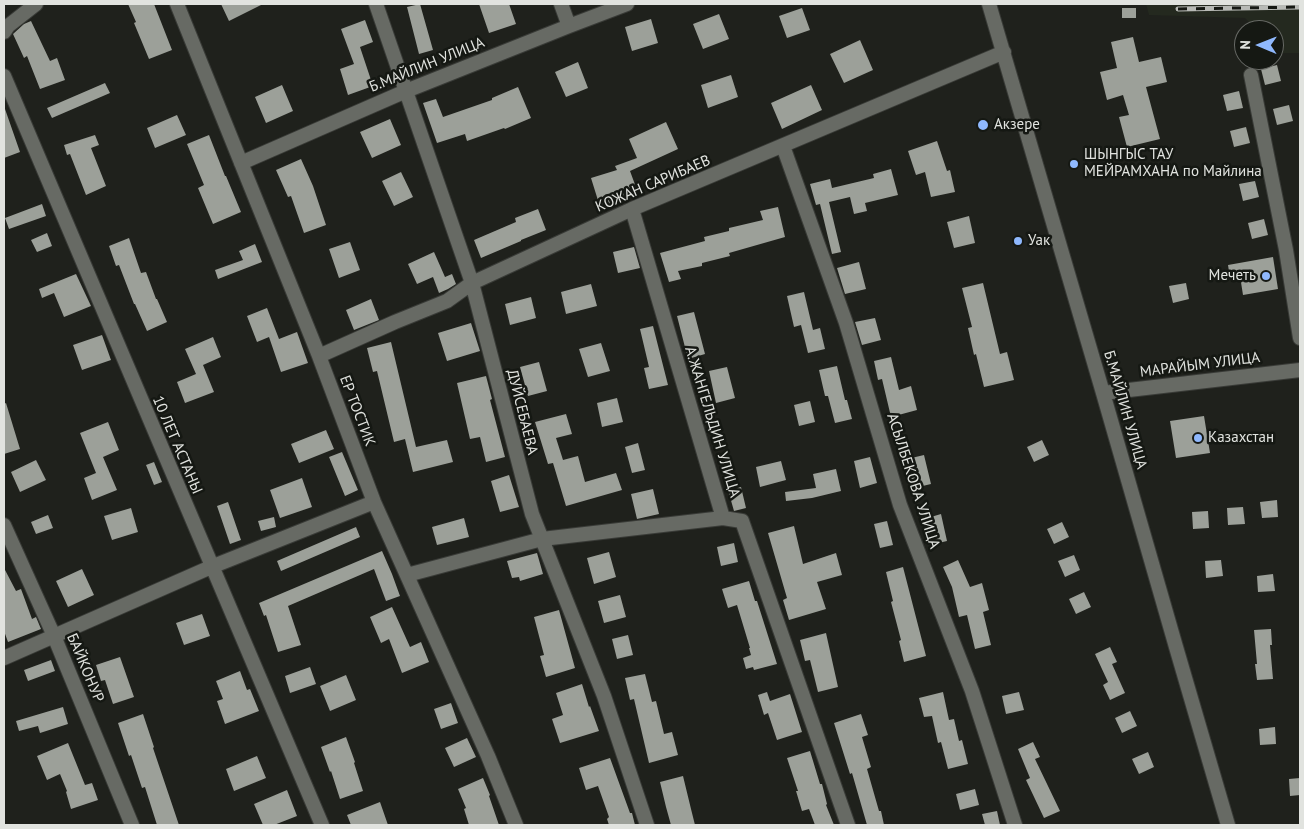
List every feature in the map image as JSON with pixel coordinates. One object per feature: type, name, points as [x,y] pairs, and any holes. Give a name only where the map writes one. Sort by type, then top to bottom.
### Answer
[{"type":"street","points":[[4,32],[8,26],[36,4]]},
{"type":"street","name":"ЕР ТОСТИК","points":[[177,4],[320,356],[374,502],[488,756],[516,825]]},
{"type":"street","name":"ДУЙСЕБАЕВА","points":[[376,4],[472,283],[532,514],[604,696],[647,825]]},
{"type":"street","points":[[561,4],[569,26]]},
{"type":"street","name":"Б.МАЙЛИН УЛИЦА","points":[[241,163],[406,90],[627,4]]},
{"type":"street","name":"Б.МАЙЛИН УЛИЦА","points":[[989,4],[1104,393],[1228,825]]},
{"type":"street","name":"КОЖАН САРИБАЕВ","points":[[320,356],[446,301],[472,283],[632,209],[1004,52]]},
{"type":"street","points":[[1251,75],[1286,250],[1300,338]]},
{"type":"street","name":"10 ЛЕТ АСТАНЫ","points":[[4,76],[322,825]]},
{"type":"street","name":"АСЫЛБЕКОВА УЛИЦА","points":[[783,146],[846,323],[900,505],[972,691],[1015,825]]},
{"type":"street","name":"А.ЖАНГЕЛЬДИН УЛИЦА","points":[[632,209],[723,518],[742,521],[848,825]]},
{"type":"street","name":"МАРАЙЫМ УЛИЦА","points":[[1104,393],[1300,370]]},
{"type":"street","points":[[4,658],[212,567],[374,502]]},
{"type":"street","points":[[407,575],[542,539],[723,518]]},
{"type":"street","name":"БАЙКОНУР","points":[[4,525],[54,636],[132,825]]},
{"type":"shaded area","points":[[1146,4],[1300,4],[1300,53],[1284,53],[1284,20],[1149,15]]},
{"type":"building","points":[[128,4],[154,4],[172,50],[149,59]]},
{"type":"building","points":[[221,4],[263,4],[229,21]]},
{"type":"building","points":[[420,4],[433,50],[419,54],[407,7]]},
{"type":"building","points":[[479,4],[509,4],[516,24],[489,33]]},
{"type":"building","points":[[802,8],[810,30],[787,38],[779,16]]},
{"type":"building","points":[[1122,8],[1136,8],[1136,18],[1122,18]]},
{"type":"building","points":[[719,14],[729,39],[703,49],[693,24]]},
{"type":"building","points":[[651,19],[658,43],[632,51],[625,27]]},
{"type":"building","points":[[365,20],[373,42],[360,47],[373,86],[348,95],[340,69],[354,64],[341,29]]},
{"type":"building","points":[[31,21],[50,61],[57,58],[65,80],[40,89],[27,56],[24,58],[13,34],[24,24]]},
{"type":"building","points":[[1133,37],[1139,62],[1161,57],[1167,82],[1146,87],[1160,139],[1127,147],[1119,117],[1129,115],[1123,95],[1107,100],[1100,72],[1117,68],[1111,42]]},
{"type":"building","points":[[860,40],[873,70],[844,83],[830,54]]},
{"type":"building","points":[[578,62],[588,88],[566,97],[555,72]]},
{"type":"building","points":[[1261,70],[1278,70],[1281,81],[1265,85]]},
{"type":"building","points":[[731,75],[738,97],[708,108],[701,85]]},
{"type":"building","points":[[105,83],[110,93],[52,118],[47,108]]},
{"type":"building","points":[[282,85],[293,111],[266,123],[255,97]]},
{"type":"building","points":[[811,85],[822,110],[782,129],[771,103]]},
{"type":"building","points":[[518,87],[531,118],[505,129],[467,141],[465,134],[437,143],[423,103],[436,99],[443,117],[492,100],[492,98]]},
{"type":"building","points":[[1239,91],[1243,108],[1227,111],[1223,95]]},
{"type":"building","points":[[1289,105],[1293,121],[1277,125],[1273,109]]},
{"type":"building","points":[[4,109],[20,152],[4,158]]},
{"type":"building","points":[[177,115],[186,135],[155,148],[147,128]]},
{"type":"building","points":[[390,119],[401,145],[372,158],[360,132]]},
{"type":"building","points":[[666,122],[678,149],[630,171],[637,190],[620,197],[623,203],[601,210],[591,178],[617,170],[615,166],[637,158],[629,139]]},
{"type":"building","points":[[1246,127],[1250,143],[1234,147],[1230,131]]},
{"type":"building","points":[[95,135],[99,145],[91,148],[106,186],[86,195],[70,154],[67,155],[64,145]]},
{"type":"building","points":[[209,135],[241,212],[213,224],[198,188],[204,185],[187,144]]},
{"type":"building","points":[[937,141],[947,171],[950,170],[955,192],[931,197],[925,172],[916,175],[908,151]]},
{"type":"building","points":[[301,159],[313,186],[326,225],[304,233],[291,196],[288,197],[276,170]]},
{"type":"building","points":[[891,169],[898,195],[865,203],[867,211],[854,214],[850,197],[829,202],[841,252],[832,254],[820,204],[816,205],[810,184],[830,179],[832,188],[874,178],[873,174]]},
{"type":"building","points":[[401,172],[413,197],[394,206],[382,181]]},
{"type":"building","points":[[1255,181],[1259,197],[1243,201],[1239,184]]},
{"type":"building","points":[[42,204],[46,216],[9,229],[5,218]]},
{"type":"building","points":[[778,207],[785,237],[729,253],[730,256],[702,263],[702,266],[678,271],[681,279],[669,282],[660,253],[705,241],[704,237],[729,231],[729,228],[763,220],[760,211]]},
{"type":"building","points":[[538,209],[546,230],[481,258],[474,240],[516,222],[515,218]]},
{"type":"building","points":[[969,216],[975,243],[954,248],[947,222]]},
{"type":"building","points":[[1264,219],[1268,235],[1252,239],[1248,223]]},
{"type":"building","points":[[47,233],[52,246],[37,252],[31,240]]},
{"type":"building","points":[[129,238],[141,273],[146,272],[167,322],[147,331],[119,265],[116,266],[109,246]]},
{"type":"building","points":[[350,242],[360,270],[339,278],[329,249]]},
{"type":"building","points":[[255,244],[262,262],[218,279],[215,270],[243,260],[239,251]]},
{"type":"building","points":[[634,247],[640,268],[618,273],[613,252]]},
{"type":"building","points":[[434,252],[445,277],[452,274],[456,284],[439,293],[433,277],[417,284],[408,264]]},
{"type":"building","points":[[1273,257],[1278,289],[1243,295],[1240,276],[1230,278],[1228,265]]},
{"type":"building","points":[[859,262],[866,289],[845,294],[837,268]]},
{"type":"building","points":[[76,274],[91,306],[64,317],[54,293],[42,298],[39,289]]},
{"type":"building","points":[[983,283],[1000,354],[1007,352],[1014,380],[984,387],[968,328],[972,327],[962,288]]},
{"type":"building","points":[[1186,283],[1189,299],[1173,303],[1169,286]]},
{"type":"building","points":[[591,284],[597,306],[566,314],[561,292]]},
{"type":"building","points":[[804,292],[813,330],[820,328],[825,349],[808,353],[801,325],[794,327],[787,296]]},
{"type":"building","points":[[531,297],[536,318],[510,325],[505,304]]},
{"type":"building","points":[[371,299],[379,320],[354,330],[346,310]]},
{"type":"building","points":[[267,308],[279,339],[297,332],[308,363],[281,372],[269,337],[257,342],[247,316]]},
{"type":"building","points":[[694,312],[705,354],[688,359],[677,316]]},
{"type":"building","points":[[875,318],[881,340],[862,345],[855,322]]},
{"type":"building","points":[[471,323],[480,351],[447,361],[438,333]]},
{"type":"building","points":[[653,326],[668,385],[649,389],[644,368],[649,367],[640,329]]},
{"type":"building","points":[[102,335],[111,360],[82,370],[73,345]]},
{"type":"building","points":[[213,337],[221,357],[203,365],[214,392],[185,403],[177,382],[196,374],[185,349]]},
{"type":"building","points":[[391,342],[416,447],[447,440],[453,462],[413,472],[405,439],[394,442],[377,371],[373,372],[367,348]]},
{"type":"building","points":[[601,343],[610,371],[588,377],[579,349]]},
{"type":"building","points":[[891,357],[899,390],[911,386],[917,410],[891,417],[882,379],[878,380],[874,361]]},
{"type":"building","points":[[539,362],[547,391],[528,396],[520,367]]},
{"type":"building","points":[[837,366],[845,400],[847,400],[852,419],[835,423],[828,396],[825,396],[819,370]]},
{"type":"building","points":[[727,367],[735,398],[716,403],[709,371]]},
{"type":"building","points":[[486,376],[492,399],[490,400],[505,457],[486,462],[480,437],[470,439],[457,383]]},
{"type":"building","points":[[617,398],[623,422],[602,427],[597,403]]},
{"type":"building","points":[[810,401],[815,422],[799,426],[794,405]]},
{"type":"building","points":[[6,403],[20,449],[4,454],[4,404]]},
{"type":"building","points":[[566,414],[572,434],[556,438],[563,460],[578,456],[585,482],[616,473],[622,490],[566,506],[553,463],[548,464],[535,422]]},
{"type":"building","points":[[1204,416],[1210,453],[1176,458],[1170,421]]},
{"type":"building","points":[[108,422],[119,450],[103,457],[117,490],[92,500],[84,478],[96,473],[80,433]]},
{"type":"building","points":[[326,430],[334,449],[299,463],[291,444]]},
{"type":"building","points":[[1042,440],[1049,455],[1034,462],[1027,447]]},
{"type":"building","points":[[638,443],[645,470],[632,473],[625,447]]},
{"type":"building","points":[[342,452],[358,490],[345,496],[329,457]]},
{"type":"building","points":[[924,455],[931,484],[910,489],[903,460]]},
{"type":"building","points":[[870,457],[877,483],[860,488],[854,461]]},
{"type":"building","points":[[36,460],[46,480],[20,492],[11,472]]},
{"type":"building","points":[[781,461],[786,480],[760,487],[756,467]]},
{"type":"building","points":[[154,462],[162,482],[154,485],[146,465]]},
{"type":"building","points":[[836,469],[841,491],[812,498],[786,501],[785,492],[816,488],[813,474]]},
{"type":"building","points":[[509,475],[519,507],[500,512],[491,481]]},
{"type":"building","points":[[302,478],[312,507],[280,518],[270,490]]},
{"type":"building","points":[[741,487],[746,508],[734,511],[728,490]]},
{"type":"building","points":[[653,489],[659,514],[637,519],[631,494]]},
{"type":"building","points":[[1277,500],[1278,517],[1262,518],[1260,502]]},
{"type":"building","points":[[228,502],[241,540],[230,544],[217,506]]},
{"type":"building","points":[[1243,507],[1245,524],[1228,525],[1227,508]]},
{"type":"building","points":[[131,508],[138,532],[112,540],[104,516]]},
{"type":"building","points":[[1208,511],[1209,528],[1193,529],[1192,512]]},
{"type":"building","points":[[941,514],[947,541],[930,545],[924,519]]},
{"type":"building","points":[[48,515],[53,528],[36,534],[31,522]]},
{"type":"building","points":[[274,517],[276,527],[261,531],[258,521]]},
{"type":"building","points":[[464,518],[469,537],[437,545],[432,527]]},
{"type":"building","points":[[887,521],[893,545],[880,548],[874,524]]},
{"type":"building","points":[[1062,522],[1069,537],[1054,544],[1047,529]]},
{"type":"building","points":[[794,526],[803,564],[836,553],[842,575],[817,582],[826,609],[789,620],[783,600],[787,598],[768,533]]},
{"type":"building","points":[[356,527],[360,537],[281,571],[277,561]]},
{"type":"building","points":[[734,543],[738,562],[721,566],[717,547]]},
{"type":"building","points":[[382,551],[400,596],[386,601],[374,569],[288,606],[301,645],[278,652],[266,615],[264,616],[259,603]]},
{"type":"building","points":[[609,552],[616,577],[594,584],[587,558]]},
{"type":"building","points":[[537,553],[543,574],[520,581],[519,577],[512,578],[507,561]]},
{"type":"building","points":[[1074,555],[1080,570],[1065,577],[1058,561]]},
{"type":"building","points":[[958,560],[970,587],[982,583],[989,610],[983,612],[991,645],[975,649],[967,615],[959,617],[952,587],[943,567]]},
{"type":"building","points":[[1221,560],[1223,576],[1206,578],[1205,561]]},
{"type":"building","points":[[903,567],[926,656],[904,662],[886,572]]},
{"type":"building","points":[[4,568],[16,591],[21,589],[32,619],[36,617],[41,629],[8,642],[4,631]]},
{"type":"building","points":[[82,569],[94,595],[68,607],[56,581]]},
{"type":"building","points":[[1273,574],[1275,591],[1258,592],[1257,576]]},
{"type":"building","points":[[749,581],[777,664],[754,670],[753,667],[746,669],[743,658],[751,655],[737,605],[728,608],[722,589]]},
{"type":"building","points":[[1084,592],[1091,607],[1076,614],[1069,599]]},
{"type":"building","points":[[620,595],[626,617],[604,623],[598,601]]},
{"type":"building","points":[[392,607],[410,647],[421,642],[429,662],[402,673],[389,639],[381,643],[370,617]]},
{"type":"building","points":[[559,610],[575,668],[546,677],[540,656],[544,655],[534,617]]},
{"type":"building","points":[[202,614],[210,636],[184,645],[176,623]]},
{"type":"building","points":[[1271,629],[1272,645],[1270,645],[1273,679],[1257,680],[1254,630]]},
{"type":"building","points":[[826,633],[838,687],[818,692],[810,660],[805,661],[800,640]]},
{"type":"building","points":[[628,635],[633,655],[617,659],[612,639]]},
{"type":"building","points":[[1110,647],[1117,662],[1112,664],[1125,693],[1110,700],[1103,685],[1108,682],[1095,654]]},
{"type":"building","points":[[120,657],[134,697],[113,704],[105,680],[101,681],[96,665]]},
{"type":"building","points":[[51,660],[55,671],[28,681],[24,670]]},
{"type":"building","points":[[310,667],[316,684],[290,693],[285,676]]},
{"type":"building","points":[[240,671],[247,690],[250,689],[259,711],[225,724],[217,701],[223,699],[216,681]]},
{"type":"building","points":[[645,674],[652,702],[656,701],[664,734],[672,732],[678,755],[649,763],[634,699],[630,700],[625,678]]},
{"type":"building","points":[[346,675],[356,700],[330,711],[320,686]]},
{"type":"building","points":[[582,684],[599,731],[560,743],[552,719],[563,715],[556,693]]},
{"type":"building","points":[[767,692],[770,701],[790,694],[802,732],[777,740],[768,713],[764,715],[758,695]]},
{"type":"building","points":[[943,692],[949,720],[954,719],[959,741],[962,740],[968,764],[948,769],[941,742],[938,743],[932,716],[924,717],[919,698]]},
{"type":"building","points":[[1019,692],[1024,710],[1006,714],[1002,696]]},
{"type":"building","points":[[451,703],[458,723],[441,729],[434,709]]},
{"type":"building","points":[[63,707],[68,724],[40,733],[38,726],[19,731],[16,721]]},
{"type":"building","points":[[1130,711],[1137,726],[1122,733],[1115,718]]},
{"type":"building","points":[[143,714],[179,825],[157,825],[145,787],[142,788],[118,723]]},
{"type":"building","points":[[861,714],[868,735],[862,737],[871,767],[867,769],[884,825],[867,825],[852,773],[850,774],[834,723]]},
{"type":"building","points":[[1275,727],[1276,744],[1260,745],[1259,729]]},
{"type":"building","points":[[346,737],[363,791],[340,799],[321,747]]},
{"type":"building","points":[[467,738],[476,757],[454,767],[445,748]]},
{"type":"building","points":[[1033,742],[1040,757],[1035,759],[1060,811],[1044,818],[1026,780],[1030,778],[1018,749]]},
{"type":"building","points":[[68,743],[85,785],[92,783],[98,800],[71,809],[67,791],[60,774],[47,780],[37,756]]},
{"type":"building","points":[[810,751],[834,825],[815,825],[809,809],[802,811],[796,791],[798,791],[787,758]]},
{"type":"building","points":[[1148,752],[1154,767],[1139,774],[1132,759]]},
{"type":"building","points":[[257,756],[266,778],[234,791],[226,769]]},
{"type":"building","points":[[610,758],[635,825],[609,825],[607,819],[609,817],[598,786],[586,790],[579,768]]},
{"type":"building","points":[[683,776],[695,825],[671,825],[660,782]]},
{"type":"building","points":[[483,778],[499,825],[469,825],[464,809],[466,808],[458,789]]},
{"type":"building","points":[[1300,778],[1300,795],[1290,796],[1289,779]]},
{"type":"building","points":[[975,789],[979,805],[960,810],[956,794]]},
{"type":"building","points":[[287,790],[297,816],[274,825],[263,825],[254,804]]},
{"type":"building","points":[[380,802],[388,825],[351,825],[347,815]]},
{"type":"building","points":[[997,811],[1000,825],[985,825],[982,814]]},
{"type":"railway","points":[[1178,9],[1300,7]]},
{"type":"place","name":"Акзере","points":[[983,125]]},
{"type":"place","name":"ШЫНГЫС ТАУ МЕЙРАМХАНА по Майлина","points":[[1074,164]]},
{"type":"place","name":"Уак","points":[[1018,241]]},
{"type":"place","name":"Мечеть","points":[[1266,276]]},
{"type":"place","name":"Казахстан","points":[[1198,438]]}]
